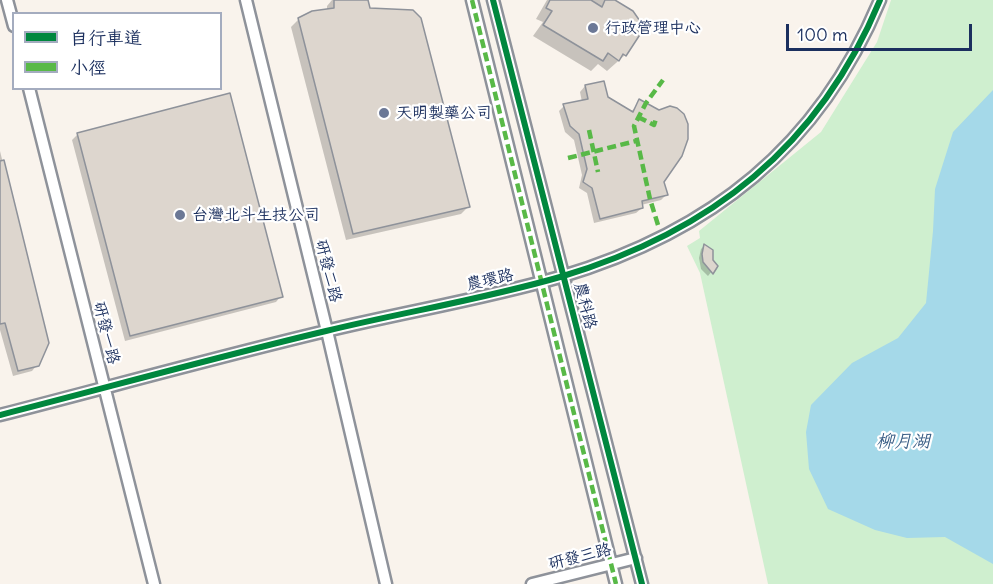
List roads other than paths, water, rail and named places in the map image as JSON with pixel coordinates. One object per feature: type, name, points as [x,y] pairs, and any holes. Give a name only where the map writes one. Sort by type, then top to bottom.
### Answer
[{"type":"street","points":[[7,0],[12,19]]},
{"type":"street","name":"研發二路","points":[[246,0],[386,584]]},
{"type":"street","points":[[472,0],[616,584]]},
{"type":"street","name":"農科路","points":[[493,0],[642,584]]},
{"type":"street","name":"農環路","points":[[0,416],[327,331],[541,282],[563,276],[660,239],[722,202],[753,179],[807,125],[839,80],[865,36],[880,0]]},
{"type":"street","name":"研發一路","points":[[30,90],[153,584]]},
{"type":"street","name":"研發三路","points":[[532,584],[636,558]]},
{"type":"water","name":"柳月湖","points":[[993,90],[993,564],[945,537],[907,538],[875,530],[828,509],[809,469],[806,432],[811,405],[852,363],[898,338],[926,303],[935,189],[953,132]]},
{"type":"place","name":"行政管理中心","points":[[593,28]]},
{"type":"place","name":"天明製藥公司","points":[[384,113]]},
{"type":"place","name":"台灣北斗生技公司","points":[[180,215]]}]
